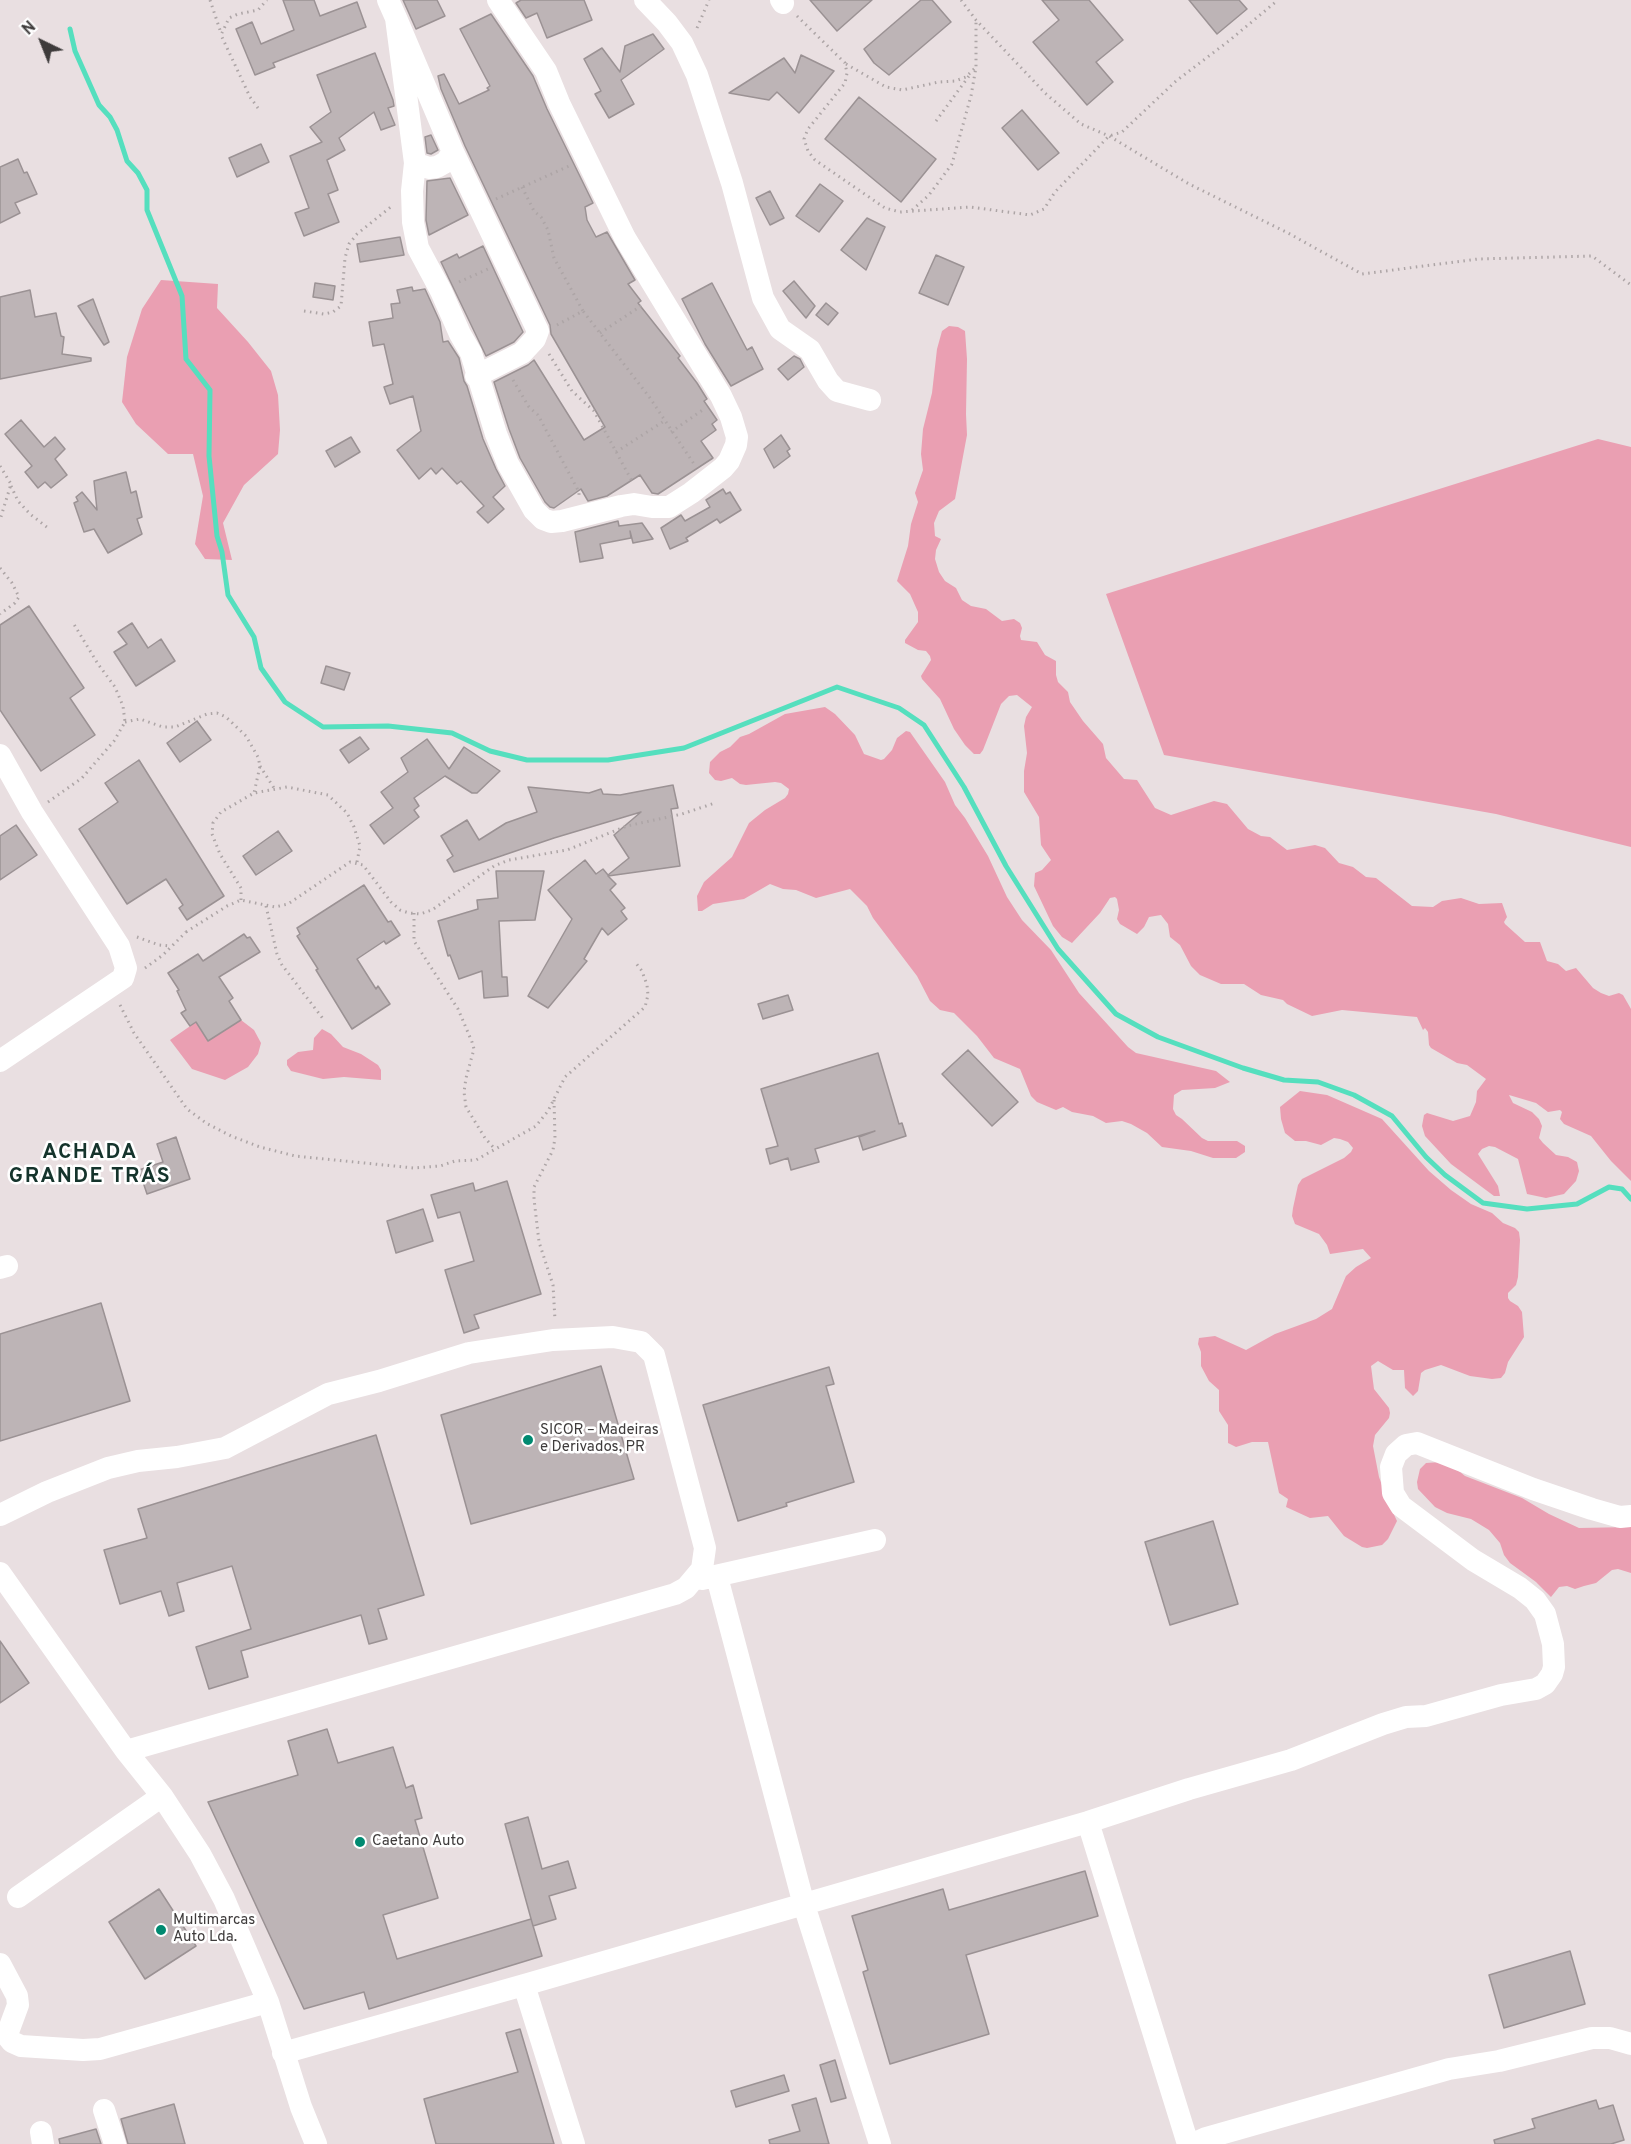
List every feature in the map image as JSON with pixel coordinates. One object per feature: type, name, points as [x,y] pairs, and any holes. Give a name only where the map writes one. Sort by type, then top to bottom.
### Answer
[{"type":"street","points":[[392,9],[415,163],[412,191],[413,222],[418,248],[471,353],[476,376],[504,454],[534,510],[543,519],[551,522],[621,506],[669,507],[706,482],[729,461],[736,445],[735,429],[721,396],[625,238],[559,103],[546,71],[498,0]]},
{"type":"street","points":[[645,0],[682,43],[696,75],[732,183],[763,298],[780,328],[810,350],[828,381],[837,391],[870,400]]},
{"type":"street","points":[[392,9],[478,208],[535,322],[536,335],[522,353],[476,376]]},
{"type":"street","points":[[415,163],[429,168],[437,167],[446,162],[453,152]]},
{"type":"street","points":[[0,755],[32,812],[107,928],[124,957],[126,968],[123,978],[0,1061]]},
{"type":"street","points":[[0,1515],[47,1492],[108,1468],[138,1461],[177,1457],[225,1448],[328,1395],[469,1353],[553,1340],[613,1337],[641,1341],[654,1355],[705,1548],[702,1569],[694,1580],[675,1594],[126,1751]]},
{"type":"street","points":[[283,2053],[524,1986],[1088,1822],[1291,1760],[1406,1717],[1426,1716],[1501,1695],[1536,1689],[1545,1684],[1552,1674],[1555,1658],[1550,1628],[1545,1614],[1535,1600],[1520,1588],[1473,1560],[1401,1506],[1393,1493],[1391,1467],[1396,1454],[1406,1445],[1418,1443],[1533,1490],[1592,1509],[1620,1516],[1631,1516]]},
{"type":"street","points":[[694,1580],[717,1577],[875,1540]]},
{"type":"street","points":[[0,1573],[126,1751],[162,1796],[200,1854],[224,1899],[268,2002],[301,2107],[316,2144]]},
{"type":"street","points":[[717,1577],[804,1905],[880,2144]]},
{"type":"street","points":[[18,1897],[162,1796]]},
{"type":"street","points":[[1088,1822],[1188,2144]]},
{"type":"street","points":[[0,1964],[17,1996],[18,2004],[8,2037],[12,2042],[21,2046],[100,2049],[268,2002]]},
{"type":"street","points":[[524,1986],[574,2144]]},
{"type":"street","points":[[1193,2144],[1206,2138],[1449,2069],[1499,2061],[1592,2038],[1610,2037],[1631,2044]]},
{"type":"street","points":[[104,2110],[114,2144]]},
{"type":"path","points":[[210,0],[221,35],[250,97],[258,108]]},
{"type":"path","points":[[221,35],[229,18],[258,10],[267,0]]},
{"type":"path","points":[[961,0],[976,20],[1045,93],[1081,124],[1109,136],[1189,184],[1288,233],[1362,274],[1478,259],[1592,256],[1631,285]]},
{"type":"path","points":[[845,63],[847,73],[845,82],[808,129],[804,140],[815,160],[885,208],[900,212],[970,207],[1030,215],[1044,209],[1055,192],[1109,136],[1122,132],[1176,81],[1278,0]]},
{"type":"path","points":[[782,2],[845,63],[886,87],[902,90],[955,81],[966,76],[976,67]]},
{"type":"path","points":[[911,212],[929,195],[952,164],[976,67],[976,20]]},
{"type":"path","points":[[936,121],[976,67]]},
{"type":"path","points":[[478,208],[586,158]]},
{"type":"path","points":[[522,188],[534,211],[545,224],[554,258],[584,312],[650,398],[706,482]]},
{"type":"path","points":[[304,311],[324,314],[333,312],[341,306],[345,258],[349,244],[357,234],[412,191]]},
{"type":"path","points":[[441,291],[504,261]]},
{"type":"path","points":[[600,333],[659,294]]},
{"type":"path","points":[[584,312],[536,335],[572,391],[594,411],[645,506]]},
{"type":"path","points":[[502,363],[529,407],[538,415],[579,492],[580,516]]},
{"type":"path","points":[[671,432],[721,396]]},
{"type":"path","points":[[616,452],[664,421]]},
{"type":"path","points":[[0,466],[9,478],[18,501],[48,528]]},
{"type":"path","points":[[0,520],[11,484]]},
{"type":"path","points":[[0,568],[12,583],[19,597],[15,603],[0,614]]},
{"type":"path","points":[[32,812],[82,778],[114,741],[125,722],[123,706],[115,687],[72,621]]},
{"type":"path","points":[[125,722],[140,718],[163,727],[175,726],[207,714],[217,713],[235,724],[246,736],[258,757],[260,766],[274,788]]},
{"type":"path","points":[[254,794],[260,766]]},
{"type":"path","points":[[241,900],[241,888],[220,854],[212,834],[213,823],[221,812],[254,794],[287,787],[328,795],[347,813],[357,836],[360,846],[357,862]]},
{"type":"path","points":[[107,928],[169,946],[186,932],[227,906],[241,900],[275,907],[288,904],[350,862],[357,862],[369,871],[391,902],[400,910],[414,913],[432,910],[494,866],[509,860],[567,850],[627,826],[682,814],[715,803]]},
{"type":"path","points":[[266,906],[277,954],[282,965],[324,1020]]},
{"type":"path","points":[[414,913],[414,940],[458,1009],[472,1042],[474,1050],[464,1092],[466,1107],[494,1149]]},
{"type":"path","points":[[139,971],[163,955],[186,932]]},
{"type":"path","points":[[110,987],[134,1033],[188,1109],[206,1123],[260,1147],[295,1156],[414,1168],[476,1160],[536,1126],[548,1111],[565,1077],[645,1007],[648,995],[647,985],[642,971],[635,962]]},
{"type":"path","points":[[553,1340],[555,1317],[553,1285],[539,1242],[534,1187],[552,1150],[555,1138],[554,1099]]},
{"type":"shaded area","points":[[161,280],[218,284],[217,308],[271,371],[278,395],[280,430],[278,454],[244,485],[223,523],[232,560],[205,559],[195,544],[203,496],[193,454],[168,454],[136,424],[122,402],[127,357],[142,309]]},
{"type":"shaded area","points":[[949,326],[965,331],[967,435],[955,499],[939,511],[934,523],[935,536],[941,539],[935,559],[945,581],[956,588],[962,600],[971,606],[986,609],[1002,621],[1014,619],[1020,623],[1021,640],[1037,642],[1045,655],[1056,661],[1058,682],[1068,692],[1070,702],[1083,721],[1103,744],[1106,758],[1124,779],[1137,780],[1155,808],[1171,815],[1214,801],[1227,804],[1248,829],[1261,836],[1270,837],[1287,850],[1315,845],[1325,848],[1339,863],[1353,867],[1366,877],[1376,878],[1412,906],[1433,907],[1442,901],[1461,898],[1479,904],[1502,903],[1507,917],[1505,924],[1525,942],[1540,942],[1547,961],[1558,964],[1566,971],[1576,968],[1593,988],[1601,993],[1609,996],[1619,993],[1623,995],[1631,1009],[1631,1181],[1591,1136],[1564,1124],[1560,1119],[1562,1112],[1560,1110],[1548,1112],[1536,1103],[1509,1095],[1513,1103],[1532,1112],[1539,1119],[1542,1126],[1539,1138],[1543,1143],[1556,1155],[1568,1157],[1577,1162],[1579,1171],[1576,1181],[1564,1194],[1546,1198],[1527,1194],[1518,1159],[1489,1146],[1478,1154],[1498,1186],[1500,1196],[1494,1196],[1451,1164],[1425,1136],[1422,1126],[1424,1115],[1427,1113],[1453,1121],[1470,1116],[1476,1102],[1477,1091],[1486,1079],[1467,1065],[1457,1063],[1431,1048],[1428,1032],[1425,1028],[1423,1030],[1417,1017],[1342,1010],[1312,1016],[1283,1000],[1261,995],[1244,984],[1221,984],[1200,975],[1191,966],[1180,945],[1170,937],[1168,924],[1161,915],[1149,917],[1137,934],[1120,924],[1117,919],[1119,910],[1115,897],[1110,898],[1100,913],[1072,943],[1062,937],[1053,926],[1034,886],[1035,873],[1042,870],[1051,860],[1041,845],[1039,817],[1024,792],[1027,753],[1024,726],[1032,707],[1017,695],[1009,696],[1001,704],[983,750],[980,754],[974,754],[954,729],[940,699],[922,679],[921,676],[931,660],[930,656],[926,651],[918,650],[905,643],[918,622],[918,612],[910,594],[897,581],[918,502],[915,493],[923,470],[921,454],[923,429],[932,393],[937,349],[942,331]]},
{"type":"shaded area","points":[[1598,439],[1631,447],[1631,847],[1496,814],[1164,755],[1106,594]]},
{"type":"shaded area","points":[[825,707],[855,735],[864,754],[881,760],[892,750],[897,738],[906,731],[910,732],[945,782],[955,805],[988,856],[1007,897],[1022,920],[1051,950],[1079,993],[1128,1047],[1136,1053],[1216,1071],[1230,1082],[1215,1088],[1182,1090],[1174,1095],[1173,1109],[1176,1115],[1202,1138],[1208,1141],[1237,1141],[1245,1146],[1245,1152],[1236,1158],[1213,1158],[1191,1151],[1162,1147],[1147,1133],[1131,1124],[1122,1121],[1106,1123],[1093,1116],[1072,1112],[1063,1107],[1056,1110],[1037,1102],[1031,1096],[1020,1069],[994,1058],[977,1036],[954,1013],[940,1010],[930,1001],[917,976],[873,918],[867,906],[850,889],[816,898],[796,890],[783,889],[770,884],[744,899],[713,904],[698,911],[697,896],[704,882],[732,857],[749,823],[785,798],[789,789],[775,782],[746,785],[732,778],[715,780],[709,773],[710,762],[740,737],[785,714]]},
{"type":"shaded area","points":[[199,1020],[200,1029],[208,1041],[241,1020],[254,1030],[261,1043],[258,1054],[248,1067],[225,1080],[192,1069],[170,1040]]},
{"type":"shaded area","points":[[322,1029],[331,1034],[343,1047],[361,1054],[378,1065],[381,1070],[381,1080],[344,1077],[323,1079],[291,1071],[287,1060],[298,1052],[313,1050],[314,1038]]},
{"type":"shaded area","points":[[1300,1091],[1327,1095],[1382,1119],[1429,1171],[1451,1190],[1471,1204],[1492,1213],[1503,1223],[1519,1232],[1518,1277],[1516,1285],[1508,1293],[1508,1298],[1522,1312],[1524,1337],[1501,1378],[1470,1376],[1441,1365],[1421,1373],[1418,1391],[1413,1396],[1405,1388],[1404,1370],[1393,1370],[1378,1361],[1371,1366],[1374,1389],[1389,1408],[1390,1413],[1389,1418],[1375,1435],[1373,1446],[1379,1477],[1397,1521],[1388,1539],[1382,1545],[1367,1548],[1344,1536],[1328,1516],[1310,1518],[1286,1507],[1288,1499],[1279,1493],[1268,1442],[1252,1442],[1236,1447],[1228,1443],[1228,1425],[1219,1411],[1219,1390],[1209,1381],[1201,1366],[1199,1338],[1215,1336],[1246,1350],[1275,1334],[1316,1319],[1332,1309],[1346,1276],[1371,1258],[1363,1249],[1330,1254],[1319,1234],[1295,1224],[1292,1216],[1293,1208],[1298,1185],[1302,1179],[1344,1158],[1353,1148],[1348,1142],[1340,1139],[1334,1138],[1321,1145],[1295,1141],[1285,1133],[1280,1107]]},
{"type":"shaded area","points":[[1441,1462],[1454,1467],[1465,1476],[1522,1498],[1579,1528],[1631,1527],[1631,1573],[1618,1569],[1612,1570],[1596,1583],[1575,1589],[1567,1586],[1559,1587],[1551,1597],[1536,1582],[1510,1563],[1500,1543],[1489,1530],[1471,1519],[1447,1513],[1435,1507],[1418,1489],[1420,1469],[1426,1463]]},
{"type":"building","points":[[283,0],[314,0],[320,16],[357,2],[366,27],[273,63],[275,67],[255,75],[236,29],[252,22],[261,44],[294,30]]},
{"type":"building","points":[[403,0],[437,0],[445,16],[416,29]]},
{"type":"building","points":[[521,0],[584,0],[592,20],[547,38],[537,13],[526,18],[516,3]]},
{"type":"building","points":[[810,0],[872,0],[837,31]]},
{"type":"building","points":[[921,0],[932,0],[951,22],[889,75],[874,63],[864,49]]},
{"type":"building","points":[[1042,0],[1089,0],[1123,40],[1096,62],[1113,82],[1087,105],[1033,42],[1059,20]]},
{"type":"building","points":[[1189,0],[1239,0],[1247,9],[1217,34]]},
{"type":"building","points":[[491,14],[533,76],[593,203],[585,207],[587,220],[596,237],[607,232],[635,280],[628,284],[641,301],[638,303],[680,356],[678,358],[697,383],[707,399],[704,401],[717,420],[712,424],[716,430],[701,441],[713,458],[658,494],[652,493],[640,475],[607,496],[588,501],[581,489],[554,508],[550,507],[520,458],[509,429],[494,382],[534,360],[584,440],[605,427],[551,334],[550,325],[465,146],[441,89],[438,76],[444,74],[459,104],[489,90],[487,88],[490,86],[460,29]]},
{"type":"building","points":[[653,34],[664,49],[621,80],[634,104],[609,118],[595,94],[601,91],[584,59],[602,48],[620,72],[625,46]]},
{"type":"building","points":[[375,53],[393,100],[394,106],[388,108],[395,125],[381,130],[374,112],[339,138],[345,150],[327,160],[338,190],[328,194],[339,222],[304,236],[295,213],[309,208],[290,156],[322,142],[310,127],[331,112],[317,75]]},
{"type":"building","points":[[801,55],[834,71],[799,113],[777,92],[769,100],[729,93],[784,58],[795,73]]},
{"type":"building","points":[[859,97],[936,159],[901,202],[825,139]]},
{"type":"building","points":[[1022,110],[1059,153],[1038,170],[1002,128]]},
{"type":"building","points":[[431,135],[438,150],[431,154],[427,153],[425,137]]},
{"type":"building","points":[[261,144],[269,162],[237,177],[229,158]]},
{"type":"building","points":[[18,159],[37,194],[15,203],[20,213],[0,223],[0,167]]},
{"type":"building","points":[[450,178],[468,215],[429,235],[426,220],[427,181]]},
{"type":"building","points":[[820,184],[843,201],[819,232],[796,216]]},
{"type":"building","points":[[770,191],[784,218],[770,225],[756,198]]},
{"type":"building","points":[[867,218],[885,227],[866,270],[841,250]]},
{"type":"building","points":[[400,237],[404,255],[360,262],[357,244]]},
{"type":"building","points":[[483,246],[523,332],[514,342],[486,356],[441,262],[457,254],[459,258]]},
{"type":"building","points":[[936,255],[964,267],[948,305],[919,293]]},
{"type":"building","points":[[794,281],[815,306],[806,318],[783,291]]},
{"type":"building","points":[[315,283],[335,286],[333,300],[313,297]]},
{"type":"building","points":[[712,283],[747,350],[752,347],[763,369],[731,386],[705,344],[682,299]]},
{"type":"building","points":[[412,287],[413,291],[425,289],[440,322],[443,342],[448,341],[459,358],[483,439],[505,486],[493,497],[504,509],[488,523],[477,512],[484,506],[461,481],[457,484],[442,468],[436,474],[431,468],[419,479],[397,450],[421,431],[413,396],[390,404],[384,387],[393,384],[384,344],[373,346],[369,322],[393,318],[391,304],[400,303],[397,290]]},
{"type":"building","points":[[30,290],[35,317],[56,313],[61,336],[64,337],[62,354],[91,358],[91,361],[0,379],[0,297]]},
{"type":"building","points":[[93,299],[109,342],[104,345],[78,306]]},
{"type":"building","points":[[826,303],[838,313],[828,325],[816,315]]},
{"type":"building","points":[[794,356],[800,359],[804,367],[788,380],[778,369]]},
{"type":"building","points":[[21,420],[44,447],[55,437],[65,449],[55,459],[67,475],[51,488],[45,482],[38,488],[25,472],[32,466],[5,434]]},
{"type":"building","points":[[781,435],[790,449],[787,451],[790,456],[774,468],[764,449]]},
{"type":"building","points":[[351,437],[360,452],[335,467],[326,451]]},
{"type":"building","points":[[126,472],[131,493],[136,491],[142,517],[137,519],[142,534],[108,553],[94,529],[84,532],[74,503],[78,501],[76,497],[82,492],[97,510],[94,481]]},
{"type":"building","points":[[723,489],[726,494],[730,492],[741,510],[720,523],[717,519],[686,538],[688,541],[670,549],[661,528],[681,515],[685,521],[710,507],[706,500]]},
{"type":"building","points":[[618,521],[619,526],[642,523],[653,539],[633,543],[630,531],[631,538],[600,544],[603,558],[580,562],[575,532]]},
{"type":"building","points":[[29,606],[84,688],[70,698],[95,735],[41,771],[0,710],[0,625]]},
{"type":"building","points":[[132,623],[148,648],[161,639],[175,661],[136,686],[114,652],[127,644],[118,632]]},
{"type":"building","points":[[326,666],[350,673],[344,690],[321,683]]},
{"type":"building","points":[[197,721],[211,740],[180,762],[167,743]]},
{"type":"building","points":[[360,737],[369,749],[349,763],[340,750]]},
{"type":"building","points":[[427,739],[449,769],[464,747],[500,771],[477,793],[472,793],[445,776],[414,798],[419,806],[414,810],[419,817],[384,844],[370,825],[393,808],[381,792],[408,772],[401,758]]},
{"type":"building","points":[[139,760],[224,896],[187,920],[179,908],[183,905],[166,879],[127,904],[79,829],[118,802],[105,783]]},
{"type":"building","points":[[673,785],[678,808],[671,809],[680,866],[608,876],[616,884],[610,890],[625,908],[621,911],[627,919],[608,935],[602,928],[584,959],[587,961],[548,1008],[528,996],[572,919],[548,890],[585,860],[596,874],[603,869],[608,875],[629,858],[614,835],[641,812],[554,838],[454,872],[447,860],[453,856],[441,836],[467,820],[479,840],[506,823],[537,812],[528,787],[589,793],[601,789],[603,794],[620,795]]},
{"type":"building","points":[[16,825],[37,855],[0,880],[0,836]]},
{"type":"building","points":[[278,831],[292,851],[256,875],[243,856]]},
{"type":"building","points":[[496,871],[544,871],[535,920],[499,921],[502,977],[507,977],[508,996],[484,998],[482,971],[459,979],[450,955],[448,956],[438,921],[478,909],[477,900],[498,898]]},
{"type":"building","points":[[364,885],[388,922],[391,921],[400,935],[386,944],[384,941],[357,959],[376,989],[378,986],[390,1004],[352,1029],[297,936],[300,934],[297,928]]},
{"type":"building","points":[[244,934],[247,938],[250,937],[260,952],[219,977],[233,998],[229,1001],[241,1020],[208,1041],[196,1022],[190,1026],[181,1013],[186,1010],[177,991],[179,990],[168,973],[198,954],[203,961]]},
{"type":"building","points":[[788,995],[793,1010],[763,1019],[758,1004]]},
{"type":"building","points":[[968,1050],[1018,1102],[992,1126],[942,1074]]},
{"type":"building","points":[[878,1053],[899,1124],[902,1123],[906,1136],[863,1150],[859,1137],[875,1131],[815,1149],[819,1162],[791,1170],[788,1158],[770,1164],[766,1149],[778,1146],[761,1089]]},
{"type":"building","points":[[176,1137],[190,1179],[147,1194],[139,1170],[163,1162],[157,1144]]},
{"type":"building","points":[[507,1181],[541,1294],[474,1315],[479,1328],[464,1333],[445,1270],[474,1261],[460,1212],[438,1218],[431,1195],[473,1183],[475,1191]]},
{"type":"building","points":[[423,1209],[433,1241],[396,1253],[387,1221]]},
{"type":"building","points":[[101,1303],[130,1401],[0,1441],[0,1334]]},
{"type":"building","points":[[601,1366],[634,1479],[471,1524],[441,1415]]},
{"type":"building","points":[[829,1367],[834,1384],[826,1386],[854,1482],[738,1521],[703,1405]]},
{"type":"building","points":[[376,1435],[424,1595],[378,1609],[387,1639],[369,1644],[361,1615],[241,1651],[248,1677],[209,1689],[196,1647],[251,1629],[232,1566],[177,1583],[184,1611],[169,1616],[161,1591],[120,1604],[104,1550],[147,1538],[138,1509]]},
{"type":"building","points":[[1213,1521],[1238,1604],[1170,1625],[1145,1542]]},
{"type":"building","points":[[0,1641],[29,1683],[0,1703]]},
{"type":"building","points":[[327,1729],[338,1763],[393,1747],[406,1788],[413,1785],[422,1818],[415,1820],[438,1898],[383,1915],[397,1959],[531,1919],[542,1956],[369,2009],[364,1992],[304,2009],[208,1802],[298,1775],[288,1741]]},
{"type":"building","points":[[528,1817],[542,1869],[568,1861],[576,1888],[549,1896],[556,1919],[533,1926],[505,1824]]},
{"type":"building","points":[[1085,1871],[1098,1916],[966,1955],[989,2034],[890,2064],[863,1972],[868,1970],[852,1916],[943,1889],[949,1910]]},
{"type":"building","points":[[159,1889],[196,1946],[145,1979],[109,1922]]},
{"type":"building","points":[[1570,1951],[1585,2004],[1504,2028],[1489,1975]]},
{"type":"building","points":[[520,2029],[554,2144],[436,2144],[424,2099],[518,2072],[506,2033]]},
{"type":"building","points":[[835,2060],[846,2098],[831,2102],[820,2065]]},
{"type":"building","points":[[784,2075],[789,2091],[736,2107],[731,2091]]},
{"type":"building","points":[[816,2098],[829,2144],[770,2144],[769,2140],[800,2131],[792,2105]]},
{"type":"building","points":[[1596,2100],[1599,2109],[1613,2105],[1624,2140],[1611,2144],[1495,2144],[1494,2140],[1535,2128],[1532,2119]]},
{"type":"building","points":[[174,2104],[185,2144],[128,2144],[121,2119]]},
{"type":"building","points":[[96,2129],[101,2144],[60,2144],[59,2139]]},
{"type":"waterway","points":[[70,29],[75,51],[99,105],[110,117],[117,130],[127,161],[138,173],[147,190],[147,210],[182,296],[186,359],[210,390],[209,456],[217,536],[222,552],[228,595],[254,637],[261,668],[285,702],[323,727],[388,726],[452,733],[490,751],[527,760],[608,760],[684,748],[837,687],[899,708],[924,725],[964,787],[1006,866],[1058,949],[1116,1014],[1158,1037],[1243,1068],[1284,1080],[1318,1082],[1354,1095],[1392,1116],[1426,1157],[1445,1175],[1483,1203],[1527,1209],[1577,1204],[1609,1187],[1622,1189],[1631,1199]]},
{"type":"place","name":"SICOR – Madeiras e Derivados, PR","points":[[528,1440]]},
{"type":"place","name":"Caetano Auto","points":[[360,1842]]},
{"type":"place","name":"Multimarcas Auto Lda.","points":[[161,1930]]},
{"type":"district","name":"ACHADA GRANDE TRÁS","points":[[90,1166]]}]
